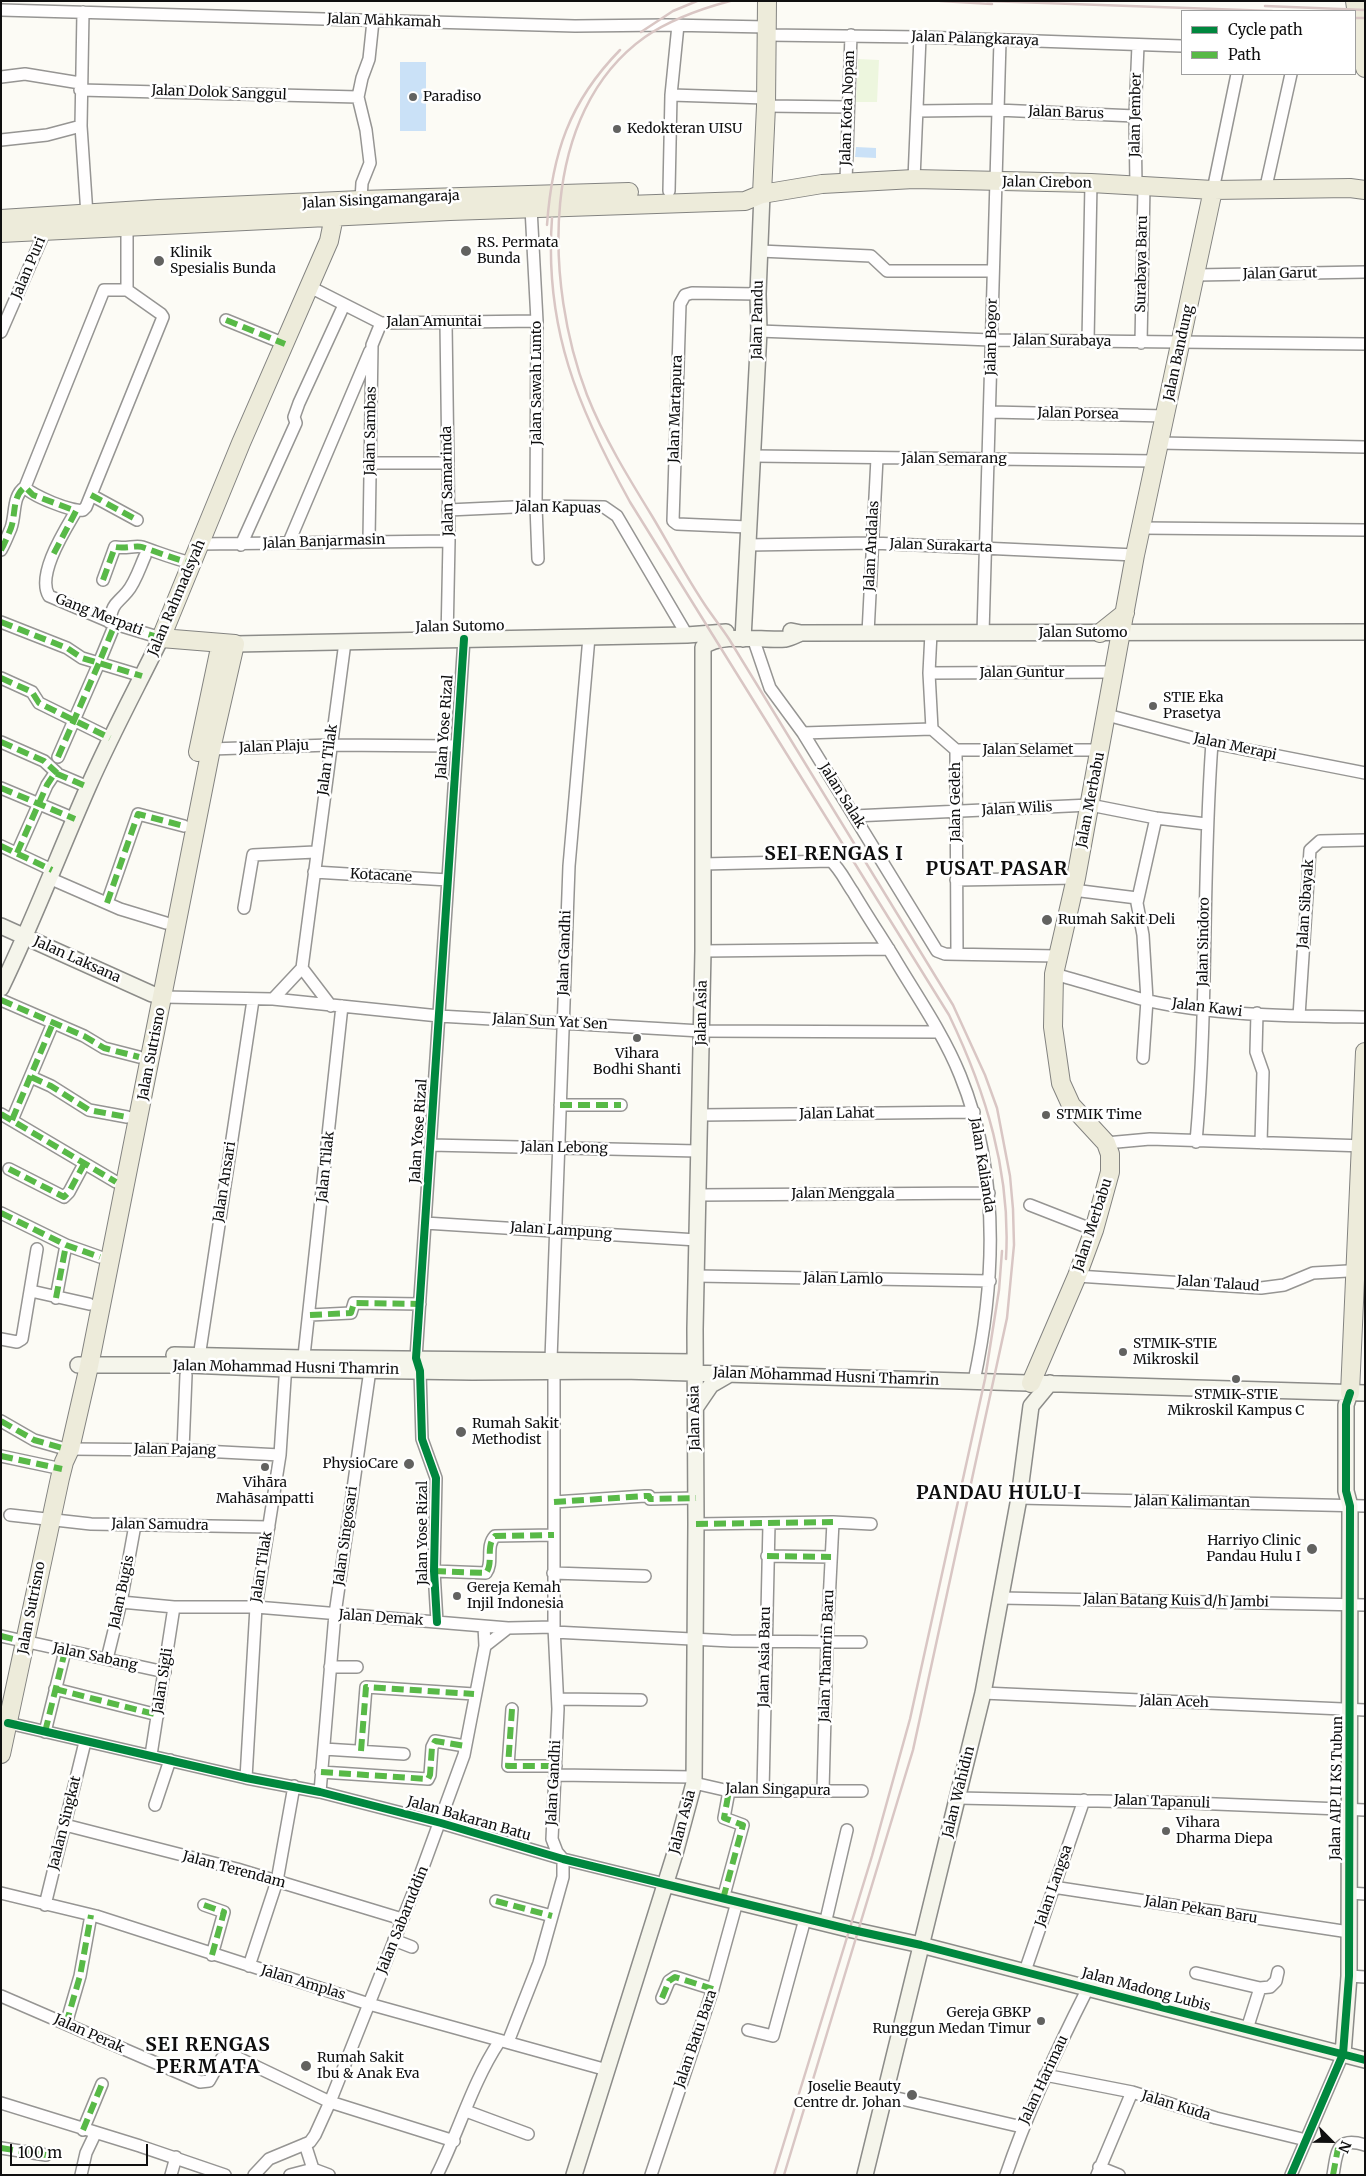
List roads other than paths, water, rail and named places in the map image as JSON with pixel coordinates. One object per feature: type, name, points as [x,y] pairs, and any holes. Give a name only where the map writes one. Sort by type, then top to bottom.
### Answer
[{"type":"main road","name":"Jalan Pandu","points":[[746,635],[747,545],[754,456],[760,331],[758,294],[766,102],[767,1]]},
{"type":"main road","points":[[1356,17],[1358,48],[1365,68]]},
{"type":"main road","name":"Jalan Cirebon","points":[[745,201],[762,194],[846,182],[914,179],[1091,183],[1265,191],[1360,187]]},
{"type":"main road","name":"Jalan Bandung","points":[[1122,633],[1135,555],[1213,190]]},
{"type":"main road","name":"Jalan Sisingamangaraja","points":[[1,233],[127,227],[363,207],[669,191],[748,191],[762,194]]},
{"type":"main road","name":"Jalan Sisingamangaraja","points":[[416,205],[531,208],[745,201]]},
{"type":"main road","points":[[329,241],[363,207]]},
{"type":"main road","name":"Jalan Sisingamangaraja","points":[[1,219],[158,209],[336,210]]},
{"type":"main road","name":"Jalan Rahmadsyah","points":[[1,988],[26,937],[50,874],[88,786],[110,738],[161,638],[329,241],[336,210]]},
{"type":"main road","points":[[1100,633],[1125,613]]},
{"type":"main road","name":"Jalan Sutomo","points":[[161,638],[228,644],[687,635],[746,635],[785,639],[801,633],[1365,632]]},
{"type":"main road","name":"Jalan Merbabu","points":[[1025,1383],[1077,1276],[1094,1230],[1110,1172],[1110,1154],[1106,1143],[1071,1105],[1060,1083],[1053,1027],[1054,974],[1075,884],[1122,633]]},
{"type":"main road","name":"Jalan Sutomo","points":[[704,645],[746,635]]},
{"type":"main road","name":"Jalan Sutrisno","points":[[4,1732],[26,1642],[50,1520],[65,1457],[157,995],[211,749],[228,644]]},
{"type":"main road","name":"Jalan Sutrisno","points":[[85,1360],[89,1304],[116,1182],[139,1057],[157,995],[166,923],[184,826],[228,644]]},
{"type":"main road","name":"Jalan Asia","points":[[574,2175],[665,1884],[693,1780],[696,1639],[695,1367],[703,951],[704,645]]},
{"type":"main road","name":"Jalan Laksana","points":[[1,926],[157,995]]},
{"type":"main road","points":[[1358,1393],[1365,1052]]},
{"type":"main road","name":"Jalan Mohammad Husni Thamrin","points":[[85,1360],[194,1365],[286,1363],[370,1370],[418,1365]]},
{"type":"main road","name":"Jalan Mohammad Husni Thamrin","points":[[303,1364],[695,1367],[731,1374],[1358,1393]]},
{"type":"main road","points":[[695,1409],[711,1385],[731,1374]]},
{"type":"main road","points":[[1025,1383],[1031,1406]]},
{"type":"main road","points":[[1031,1406],[1050,1384]]},
{"type":"main road","name":"Jalan AIP II KS Tubun","points":[[1343,2054],[1349,1976],[1348,1810],[1358,1710],[1358,1506],[1346,1491],[1346,1405],[1358,1393]]},
{"type":"main road","name":"Jalan Wahidin","points":[[865,2175],[983,1693],[1019,1498],[1031,1406]]},
{"type":"main road","name":"Jalan Bakaran Batu","points":[[665,1884],[824,1924],[921,1944]]},
{"type":"main road","name":"Jalan Madong Lubis","points":[[921,1944],[1365,2060]]},
{"type":"street","name":"Jalan Mahkamah","points":[[1,10],[575,26],[678,25],[767,31]]},
{"type":"street","points":[[83,12],[80,87],[86,215]]},
{"type":"street","points":[[363,207],[362,183],[370,163],[366,130],[358,97],[368,59],[373,21]]},
{"type":"street","points":[[669,191],[671,96],[678,25]]},
{"type":"street","name":"Jalan Palangkaraya","points":[[767,31],[1000,41],[1181,46]]},
{"type":"street","name":"Jalan Kota Nopan","points":[[846,182],[851,35]]},
{"type":"street","points":[[914,179],[920,37]]},
{"type":"street","name":"Jalan Bogor","points":[[983,633],[987,547],[1000,41]]},
{"type":"street","name":"Jalan Jember","points":[[1138,45],[1135,116],[1140,186]]},
{"type":"street","name":"Jalan Dolok Sanggul","points":[[1,77],[25,74],[80,87],[358,97]]},
{"type":"street","name":"Jalan Bandung","points":[[1213,190],[1237,75]]},
{"type":"street","points":[[1265,191],[1290,75]]},
{"type":"street","points":[[671,96],[848,107]]},
{"type":"street","name":"Jalan Barus","points":[[917,111],[998,110],[1135,116]]},
{"type":"street","points":[[1,140],[46,135],[81,126]]},
{"type":"street","points":[[1088,341],[1091,183]]},
{"type":"street","name":"Surabaya Baru","points":[[1140,186],[1141,343]]},
{"type":"street","name":"Jalan Sawah Lunto","points":[[531,208],[537,321],[536,506],[538,558]]},
{"type":"street","points":[[127,227],[127,290]]},
{"type":"street","name":"Jalan Puri","points":[[1,332],[6,310],[44,231]]},
{"type":"street","points":[[760,251],[870,256],[887,271],[993,272]]},
{"type":"street","name":"Jalan Garut","points":[[1196,275],[1365,272]]},
{"type":"street","name":"Jalan Amuntai","points":[[310,287],[380,323],[537,321]]},
{"type":"street","points":[[1,550],[12,527],[15,501],[19,492],[25,487],[104,290],[127,290],[163,317],[91,495],[137,520]]},
{"type":"street","name":"Jalan Martapura","points":[[748,527],[677,524],[673,521],[680,304],[685,295],[692,293],[758,294]]},
{"type":"street","points":[[240,545],[296,423],[294,417],[299,403],[344,305]]},
{"type":"street","points":[[226,320],[285,344]]},
{"type":"street","name":"Jalan Sambas","points":[[369,540],[372,345],[380,323]]},
{"type":"street","name":"Jalan Samarinda","points":[[446,323],[447,640]]},
{"type":"street","name":"Jalan Surabaya","points":[[760,331],[991,340],[1365,344]]},
{"type":"street","points":[[288,542],[372,345]]},
{"type":"street","name":"Jalan Porsea","points":[[990,412],[1166,416]]},
{"type":"street","points":[[1159,442],[1365,447]]},
{"type":"street","name":"Jalan Semarang","points":[[754,456],[1155,461]]},
{"type":"street","name":"Jalan Andalas","points":[[868,633],[877,458]]},
{"type":"street","points":[[370,463],[447,463]]},
{"type":"street","points":[[25,487],[34,495],[76,511]]},
{"type":"street","name":"Gang Merpati","points":[[91,495],[83,510],[76,511],[52,555],[45,588],[49,596],[112,623],[161,638]]},
{"type":"street","name":"Jalan Kapuas","points":[[448,510],[536,506],[604,506],[617,516],[687,635]]},
{"type":"street","points":[[1141,528],[1365,530]]},
{"type":"street","name":"Jalan Banjarmasin","points":[[200,544],[240,545],[369,540],[448,541]]},
{"type":"street","name":"Jalan Surakarta","points":[[747,545],[872,543],[1135,555]]},
{"type":"street","points":[[103,580],[115,547],[126,549],[140,546],[160,555],[192,563]]},
{"type":"street","points":[[58,757],[100,661],[112,623],[112,608],[117,600],[128,592],[145,556]]},
{"type":"street","points":[[1,622],[142,676]]},
{"type":"street","points":[[803,733],[932,729],[929,673],[931,633]]},
{"type":"street","name":"Jalan Salak","points":[[746,635],[770,688],[803,733],[937,951],[945,954],[1057,956]]},
{"type":"street","name":"Jalan Gandhi","points":[[563,1859],[557,1852],[552,1839],[558,1699],[553,1573],[553,1366],[562,1022],[569,866],[589,637]]},
{"type":"street","name":"Jalan Yose Rizal","points":[[437,1622],[434,1571],[436,1478],[422,1439],[418,1365],[425,1223],[464,639]]},
{"type":"street","name":"Jalan Tilak","points":[[302,968],[315,852],[345,642]]},
{"type":"street","name":"Jalan Guntur","points":[[929,673],[1115,672]]},
{"type":"street","points":[[1,678],[32,692],[39,704],[110,738]]},
{"type":"street","name":"Jalan Merapi","points":[[1107,715],[1212,743],[1365,773]]},
{"type":"street","name":"Jalan Gedeh","points":[[932,729],[956,750],[957,953]]},
{"type":"street","points":[[1,742],[44,761],[57,773],[88,786]]},
{"type":"street","name":"Jalan Sindoro","points":[[1196,1142],[1203,1008],[1206,824],[1212,743]]},
{"type":"street","name":"Jalan Plaju","points":[[211,749],[330,745],[457,746]]},
{"type":"street","name":"Jalan Selamet","points":[[956,750],[1100,750]]},
{"type":"street","points":[[16,853],[47,785],[57,773]]},
{"type":"street","points":[[1,788],[75,819]]},
{"type":"street","name":"Jalan Wilis","points":[[854,816],[1090,806],[1156,818],[1206,824]]},
{"type":"street","points":[[107,902],[138,814],[184,826]]},
{"type":"street","points":[[1143,1058],[1146,1000],[1143,935],[1138,915],[1137,898],[1156,818]]},
{"type":"street","name":"Jalan Sibayak","points":[[1299,1016],[1310,850],[1320,840],[1365,840]]},
{"type":"street","points":[[1,846],[50,874],[107,902],[136,915],[166,923]]},
{"type":"street","points":[[244,908],[253,855],[315,852]]},
{"type":"street","name":"Jalan Kalianda","points":[[703,864],[826,860],[835,865],[889,949],[938,1032],[959,1074],[974,1112],[989,1192],[991,1229],[990,1281],[983,1341],[974,1381]]},
{"type":"street","name":"Kotacane","points":[[314,872],[448,880]]},
{"type":"street","points":[[956,880],[1075,884],[1137,898]]},
{"type":"street","points":[[703,951],[889,949]]},
{"type":"street","points":[[273,999],[302,968],[337,1006]]},
{"type":"street","name":"Jalan Kawi","points":[[1054,974],[1146,1000],[1203,1008],[1257,1014],[1365,1017]]},
{"type":"street","name":"Jalan Sun Yat Sen","points":[[157,995],[254,1000],[273,999],[439,1016],[701,1031],[938,1032]]},
{"type":"street","points":[[1,1000],[84,1036],[104,1048],[139,1057]]},
{"type":"street","name":"Jalan Ansari","points":[[183,1450],[194,1365],[254,1000]]},
{"type":"street","name":"Jalan Tilak","points":[[303,1364],[310,1315],[337,1006]]},
{"type":"street","points":[[1257,1014],[1256,1052],[1263,1068],[1261,1143]]},
{"type":"street","points":[[12,1120],[53,1023]]},
{"type":"street","points":[[31,1077],[51,1086],[80,1106],[127,1117]]},
{"type":"street","points":[[560,1105],[621,1105]]},
{"type":"street","name":"Jalan Lahat","points":[[700,1115],[974,1112]]},
{"type":"street","points":[[1,1114],[116,1182]]},
{"type":"street","points":[[1106,1143],[1150,1139],[1363,1146]]},
{"type":"street","name":"Jalan Lebong","points":[[430,1145],[698,1151]]},
{"type":"street","points":[[9,1168],[64,1197],[69,1192],[84,1164]]},
{"type":"street","name":"Jalan Menggala","points":[[697,1195],[989,1192]]},
{"type":"street","points":[[1030,1205],[1094,1230]]},
{"type":"street","points":[[1,1213],[66,1245],[100,1257]]},
{"type":"street","name":"Jalan Lampung","points":[[425,1223],[697,1240]]},
{"type":"street","points":[[56,1298],[66,1245]]},
{"type":"street","points":[[1,1339],[17,1342],[22,1339],[37,1249]]},
{"type":"street","name":"Jalan Talaud","points":[[1077,1276],[1261,1288],[1284,1285],[1309,1274],[1360,1270]]},
{"type":"street","name":"Jalan Lamlo","points":[[696,1276],[990,1281]]},
{"type":"street","points":[[31,1291],[89,1304]]},
{"type":"street","points":[[310,1315],[351,1313],[354,1303],[420,1304]]},
{"type":"street","name":"Jalan Tilak","points":[[246,1778],[256,1607],[280,1455],[286,1363]]},
{"type":"street","name":"Jalan Singosari","points":[[320,1792],[335,1614],[370,1370]]},
{"type":"street","points":[[1,1421],[65,1457]]},
{"type":"street","name":"Jalan Pajang","points":[[65,1457],[183,1450],[280,1455]]},
{"type":"street","points":[[1,1456],[65,1457]]},
{"type":"street","points":[[554,1502],[645,1496],[649,1496],[650,1499],[696,1498]]},
{"type":"street","name":"Jalan Kalimantan","points":[[1019,1498],[1358,1506]]},
{"type":"street","name":"Jalan Samudra","points":[[10,1515],[50,1520],[135,1525],[269,1527]]},
{"type":"street","points":[[696,1524],[833,1522],[871,1524]]},
{"type":"street","name":"Jalan Thamrin Baru","points":[[823,1790],[827,1642],[833,1522]]},
{"type":"street","name":"Jalan Asia Baru","points":[[763,1791],[769,1524]]},
{"type":"street","name":"Jalan Bugis","points":[[107,1658],[121,1602],[135,1525]]},
{"type":"street","points":[[434,1571],[486,1573],[489,1568],[490,1542],[495,1536],[554,1535]]},
{"type":"street","points":[[767,1556],[831,1557]]},
{"type":"street","points":[[553,1573],[645,1576]]},
{"type":"street","name":"Jalan Batang Kuis d/h Jambi","points":[[1001,1598],[1358,1605]]},
{"type":"street","name":"Jalan Demak","points":[[121,1602],[174,1607],[256,1607],[508,1628],[554,1629],[696,1639],[766,1642],[861,1642]]},
{"type":"street","name":"Jalan Sigli","points":[[151,1755],[174,1607]]},
{"type":"street","name":"Jalan Sabaruddin","points":[[254,2175],[270,2159],[305,2144],[315,2135],[330,2102],[440,1823],[465,1746],[485,1646],[484,1626]]},
{"type":"street","points":[[485,1646],[508,1628]]},
{"type":"street","name":"Jalan Sabang","points":[[1,1636],[165,1672]]},
{"type":"street","points":[[45,1732],[66,1651]]},
{"type":"street","points":[[330,1667],[357,1668]]},
{"type":"street","points":[[361,1751],[366,1686],[474,1694]]},
{"type":"street","points":[[55,1689],[158,1715]]},
{"type":"street","name":"Jalan Aceh","points":[[983,1693],[1358,1710]]},
{"type":"street","points":[[558,1699],[641,1700]]},
{"type":"street","name":"Jalan Singapura","points":[[512,1709],[508,1766],[693,1780],[728,1791],[862,1791]]},
{"type":"street","name":"Jalan Bakaran Batu","points":[[4,1732],[45,1732],[246,1778],[294,1786],[440,1823],[563,1859],[665,1884]]},
{"type":"street","name":"Jaalan Singkat","points":[[45,1904],[85,1742]]},
{"type":"street","points":[[321,1772],[428,1779],[430,1775],[432,1746],[435,1742],[465,1746]]},
{"type":"street","points":[[324,1749],[404,1754]]},
{"type":"street","points":[[155,1805],[170,1760]]},
{"type":"street","points":[[249,1966],[277,1881],[294,1786]]},
{"type":"street","name":"Jalan Batu Bara","points":[[651,2175],[714,1989],[742,1825],[724,1818],[728,1791]]},
{"type":"street","name":"Jalan Tapanuli","points":[[958,1798],[1084,1800],[1365,1810]]},
{"type":"street","name":"Jalan Langsa","points":[[1025,1972],[1052,1888],[1084,1800]]},
{"type":"street","name":"Jalan Terendam","points":[[65,1825],[277,1881],[402,1920]]},
{"type":"street","points":[[824,1924],[847,1830]]},
{"type":"street","points":[[437,2175],[454,2141],[485,2063],[504,2042],[539,1963],[563,1877],[563,1859]]},
{"type":"street","name":"Jalan Pekan Baru","points":[[1052,1888],[1349,1932]]},
{"type":"street","name":"Jalan Amplas","points":[[1,1893],[91,1915],[369,2004],[607,2070]]},
{"type":"street","points":[[1349,1893],[1365,1894]]},
{"type":"street","points":[[496,1901],[552,1916]]},
{"type":"street","points":[[204,1905],[224,1912],[212,1955]]},
{"type":"street","points":[[66,2024],[80,1976],[91,1915]]},
{"type":"street","points":[[748,2030],[773,2036],[805,1919]]},
{"type":"street","points":[[394,1940],[412,1947]]},
{"type":"street","points":[[1196,1973],[1260,1988],[1270,1987],[1276,1981],[1278,1972]]},
{"type":"street","points":[[1349,1976],[1365,1977]]},
{"type":"street","points":[[662,1998],[669,1980],[676,1977],[714,1989]]},
{"type":"street","name":"Jalan Harimau","points":[[1006,2175],[1022,2127],[1045,2075],[1088,1988]]},
{"type":"street","points":[[1247,2029],[1260,1988]]},
{"type":"street","name":"Jalan Perak","points":[[1,1996],[200,2082],[209,2080],[222,2058],[232,2055],[330,2102],[454,2141]]},
{"type":"street","name":"Jalan AIP II KS Tubun","points":[[1291,2175],[1343,2054]]},
{"type":"street","name":"Jalan Kuda","points":[[1045,2075],[1132,2092],[1216,2118],[1306,2140]]},
{"type":"street","points":[[81,2175],[89,2132],[102,2084]]},
{"type":"street","points":[[1118,2175],[1098,2171],[1132,2092]]},
{"type":"street","points":[[884,2095],[1022,2127]]},
{"type":"street","points":[[1,2104],[176,2157],[225,2175]]},
{"type":"street","points":[[466,2111],[528,2134]]},
{"type":"street","points":[[1333,2175],[1338,2148],[1341,2145],[1350,2142],[1365,2145]]},
{"type":"street","points":[[305,2144],[313,2169]]},
{"type":"street","points":[[1,2148],[46,2155]]},
{"type":"street","points":[[171,2175],[176,2157]]},
{"type":"street","points":[[290,2175],[313,2169],[329,2175]]},
{"type":"water","name":"Paradiso","points":[[400,62],[426,62],[426,131],[400,131]]},
{"type":"water","points":[[856,147],[876,148],[876,158],[855,157]]},
{"type":"railway","points":[[641,32],[673,11],[697,1]]},
{"type":"railway","points":[[730,1],[686,15],[645,37],[610,70],[585,110],[569,155],[560,203],[559,253],[563,303],[573,351],[587,395],[625,472],[691,584],[729,639],[953,1005],[985,1075],[997,1108],[1010,1176],[1014,1245],[1007,1318],[913,1750],[784,2175]]},
{"type":"railway","points":[[940,1],[992,4]]},
{"type":"railway","points":[[987,1],[1244,10]]},
{"type":"railway","points":[[1265,6],[1365,10]]},
{"type":"railway","points":[[1356,18],[1365,18]]},
{"type":"railway","points":[[547,225],[553,175],[566,130],[588,89],[620,50]]},
{"type":"railway","points":[[552,218],[551,258],[559,331],[568,366],[580,400],[611,467],[630,502],[949,1015],[985,1103],[993,1134],[1000,1164],[1004,1195],[1007,1227],[1006,1259]]},
{"type":"railway","points":[[774,2175],[872,1856],[910,1719],[985,1379],[999,1290],[1002,1251]]},
{"type":"place","name":"Paradiso","points":[[413,97]]},
{"type":"place","name":"Kedokteran UISU","points":[[617,129]]},
{"type":"place","name":"RS. Permata Bunda","points":[[466,251]]},
{"type":"place","name":"Klinik Spesialis Bunda","points":[[159,261]]},
{"type":"place","name":"STIE Eka Prasetya","points":[[1153,706]]},
{"type":"place","name":"Rumah Sakit Deli","points":[[1047,920]]},
{"type":"place","name":"Vihara Bodhi Shanti","points":[[637,1038]]},
{"type":"place","name":"STMIK Time","points":[[1046,1115]]},
{"type":"place","name":"STMIK-STIE Mikroskil","points":[[1123,1352]]},
{"type":"place","name":"STMIK-STIE Mikroskil Kampus C","points":[[1236,1379]]},
{"type":"place","name":"Rumah Sakit Methodist","points":[[461,1432]]},
{"type":"place","name":"PhysioCare","points":[[409,1464]]},
{"type":"place","name":"Vihāra Mahāsampatti","points":[[265,1467]]},
{"type":"place","name":"Harriyo Clinic Pandau Hulu I","points":[[1312,1549]]},
{"type":"place","name":"Gereja Kemah Injil Indonesia","points":[[457,1596]]},
{"type":"place","name":"Vihara Dharma Diepa","points":[[1166,1831]]},
{"type":"place","name":"Gereja GBKP Runggun Medan Timur","points":[[1041,2021]]},
{"type":"place","name":"Rumah Sakit Ibu & Anak Eva","points":[[306,2066]]},
{"type":"place","name":"Joselie Beauty Centre dr. Johan","points":[[912,2095]]},
{"type":"district","name":"SEI RENGAS I","points":[[834,855]]},
{"type":"district","name":"PUSAT PASAR","points":[[997,870]]},
{"type":"district","name":"PANDAU HULU I","points":[[999,1494]]},
{"type":"district","name":"SEI RENGAS PERMATA","points":[[208,2057]]}]
